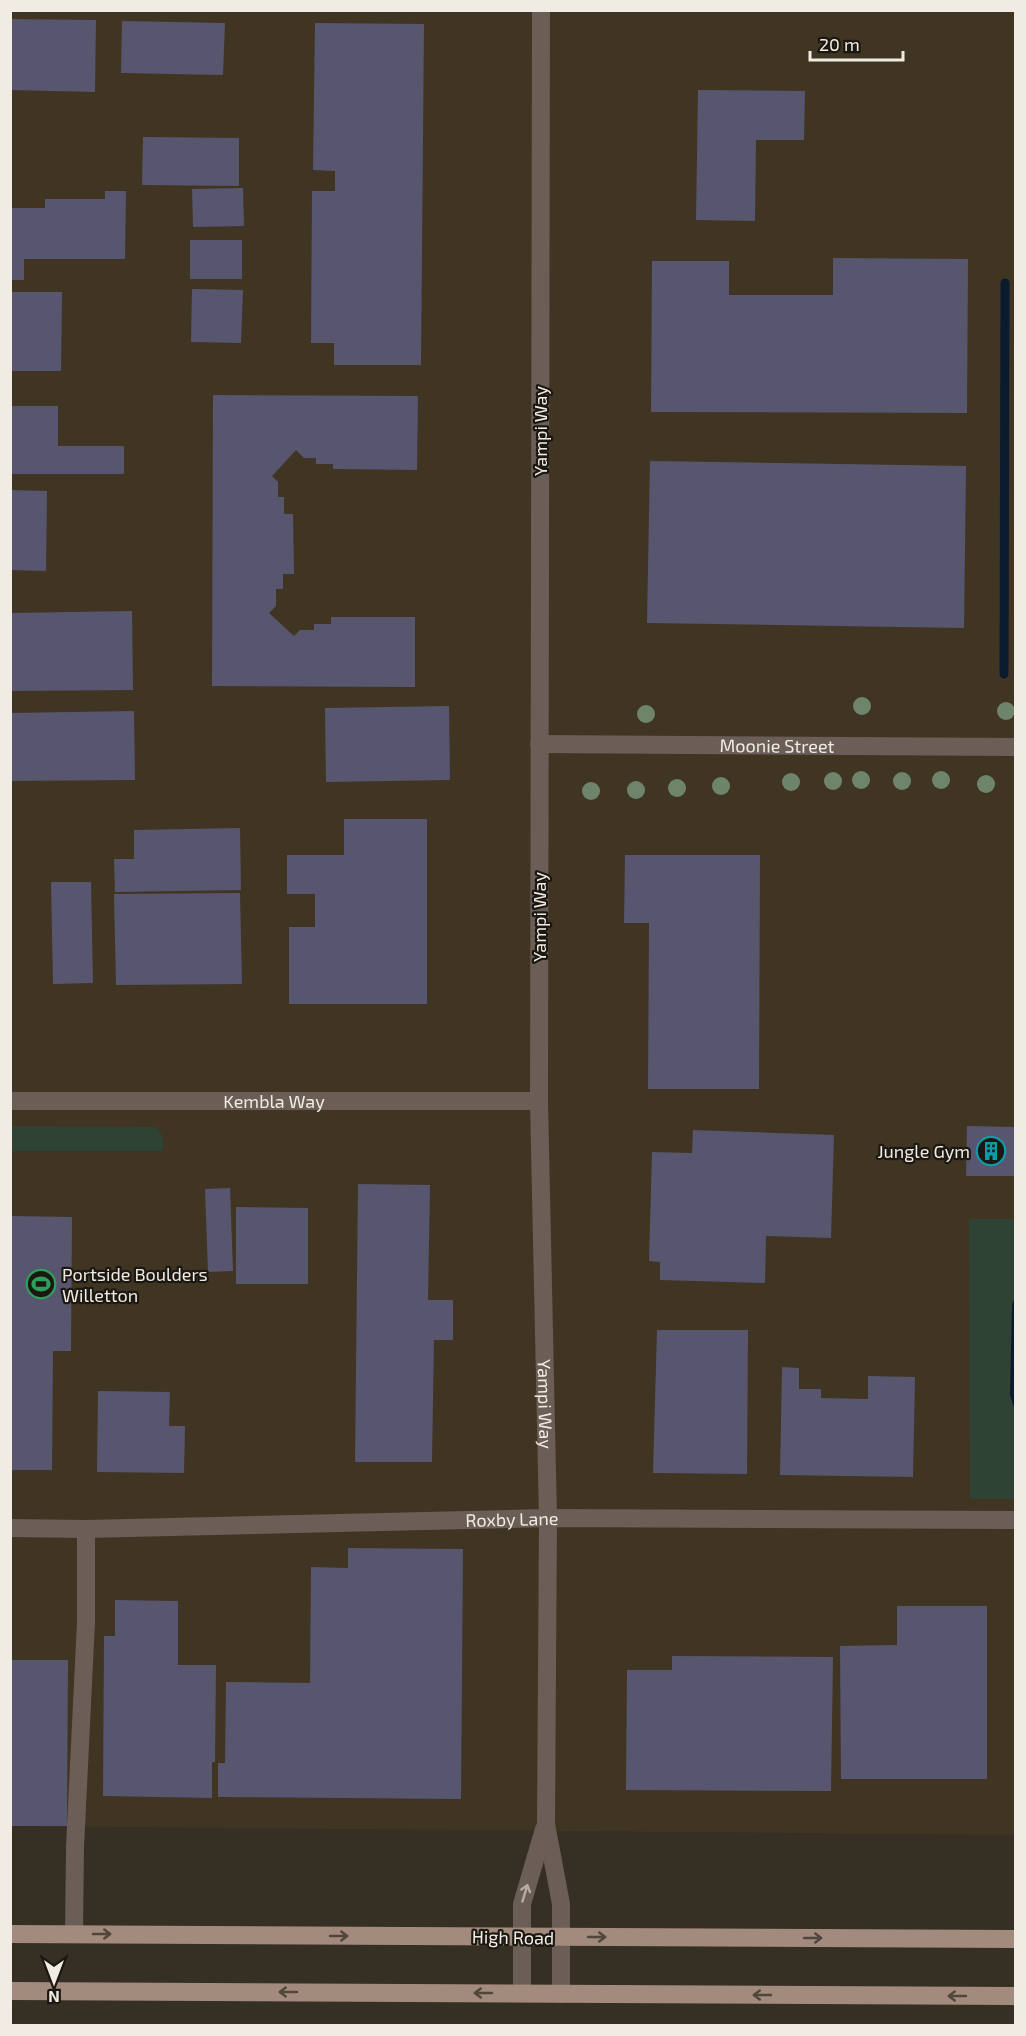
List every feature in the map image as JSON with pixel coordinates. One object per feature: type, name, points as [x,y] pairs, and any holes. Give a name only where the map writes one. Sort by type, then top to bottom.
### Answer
[{"type":"main road","name":"High Road","points":[[10,1934],[1016,1939]]},
{"type":"main road","points":[[10,1991],[1016,1996]]},
{"type":"street","name":"Yampi Way","points":[[541,10],[539,1101],[548,1518],[546,1824],[561,1904],[561,1994]]},
{"type":"street","name":"Moonie Street","points":[[539,744],[1016,747]]},
{"type":"street","name":"Kembla Way","points":[[10,1101],[539,1101]]},
{"type":"street","name":"Roxby Lane","points":[[10,1528],[86,1529],[548,1518],[1016,1520]]},
{"type":"street","points":[[74,1934],[80,1622],[86,1529]]},
{"type":"street","name":"Yampi Way","points":[[522,1993],[522,1904],[546,1824]]},
{"type":"shaded area","points":[[11,11],[1015,11],[1015,1835],[11,1826]]},
{"type":"green space","points":[[11,1126],[156,1127],[163,1138],[163,1147],[162,1151],[11,1151]]},
{"type":"green space","points":[[969,1219],[1015,1219],[1015,1499],[970,1499]]},
{"type":"water","points":[[1015,1298],[1015,1411],[1010,1395],[1012,1304]]},
{"type":"building","points":[[10,19],[96,20],[95,92],[10,90]]},
{"type":"building","points":[[122,21],[225,23],[223,75],[121,73]]},
{"type":"building","points":[[315,23],[424,24],[421,365],[334,365],[334,343],[311,343],[312,191],[335,191],[335,171],[313,170]]},
{"type":"building","points":[[698,90],[805,91],[804,140],[756,140],[755,221],[696,220]]},
{"type":"building","points":[[143,137],[239,138],[239,186],[142,185]]},
{"type":"building","points":[[243,188],[244,226],[193,227],[192,189]]},
{"type":"building","points":[[105,191],[126,191],[125,259],[24,259],[24,280],[10,280],[10,208],[45,208],[45,199],[105,199]]},
{"type":"building","points":[[190,240],[242,240],[242,279],[190,279]]},
{"type":"building","points":[[833,258],[968,259],[967,413],[651,412],[652,261],[729,261],[729,295],[833,295]]},
{"type":"building","points":[[192,289],[243,290],[241,343],[191,342]]},
{"type":"building","points":[[10,292],[62,292],[61,371],[10,371]]},
{"type":"building","points":[[213,395],[418,396],[417,470],[333,469],[333,464],[316,464],[316,458],[304,458],[296,450],[272,476],[278,482],[278,497],[284,497],[284,514],[293,514],[294,574],[283,574],[283,589],[276,589],[276,606],[269,613],[294,636],[300,630],[314,630],[314,624],[331,624],[331,617],[415,617],[415,687],[212,686]]},
{"type":"building","points":[[10,406],[58,406],[58,446],[124,446],[124,474],[10,474]]},
{"type":"building","points":[[650,461],[966,466],[964,628],[647,623]]},
{"type":"building","points":[[10,490],[47,491],[46,571],[10,570]]},
{"type":"building","points":[[132,611],[133,690],[10,691],[10,613]]},
{"type":"building","points":[[449,706],[450,780],[326,782],[325,708]]},
{"type":"building","points":[[134,711],[135,780],[10,781],[10,713]]},
{"type":"building","points":[[344,819],[427,819],[427,1004],[289,1004],[289,927],[315,927],[315,894],[287,894],[287,855],[344,855]]},
{"type":"building","points":[[240,828],[241,890],[115,892],[114,859],[134,859],[134,830]]},
{"type":"building","points":[[625,855],[760,855],[759,1089],[648,1089],[649,923],[624,923]]},
{"type":"building","points":[[51,882],[91,882],[93,983],[53,984]]},
{"type":"building","points":[[240,893],[242,984],[116,985],[114,894]]},
{"type":"building","name":"Jungle Gym","points":[[967,1126],[1016,1127],[1016,1176],[966,1176]]},
{"type":"building","points":[[693,1130],[834,1135],[831,1238],[766,1236],[765,1283],[660,1280],[660,1262],[649,1261],[652,1152],[692,1153]]},
{"type":"building","points":[[358,1184],[430,1185],[428,1300],[453,1300],[453,1340],[434,1340],[432,1462],[355,1462]]},
{"type":"building","points":[[230,1188],[233,1271],[208,1272],[205,1189]]},
{"type":"building","points":[[236,1207],[308,1208],[308,1284],[236,1284]]},
{"type":"building","name":"Portside Boulders Willetton","points":[[10,1216],[72,1217],[71,1351],[53,1351],[52,1470],[10,1470]]},
{"type":"building","points":[[657,1330],[748,1330],[747,1474],[653,1473]]},
{"type":"building","points":[[782,1367],[799,1368],[799,1389],[821,1389],[821,1398],[868,1399],[868,1376],[915,1377],[913,1477],[780,1475]]},
{"type":"building","points":[[98,1391],[170,1392],[169,1426],[185,1426],[184,1473],[97,1472]]},
{"type":"building","points":[[348,1548],[463,1549],[461,1799],[218,1797],[218,1763],[225,1763],[226,1682],[310,1683],[311,1567],[348,1568]]},
{"type":"building","points":[[115,1600],[178,1601],[178,1665],[216,1665],[215,1762],[212,1762],[212,1798],[103,1796],[104,1636],[115,1636]]},
{"type":"building","points":[[897,1606],[987,1606],[987,1779],[841,1779],[840,1646],[897,1645]]},
{"type":"building","points":[[672,1656],[833,1657],[831,1791],[626,1790],[627,1670],[672,1670]]},
{"type":"building","points":[[10,1660],[68,1660],[67,1826],[10,1826]]},
{"type":"waterway","points":[[1004,674],[1005,283]]},
{"type":"place","name":"Jungle Gym","points":[[991,1151]]},
{"type":"place","name":"Portside Boulders Willetton","points":[[41,1284]]}]
